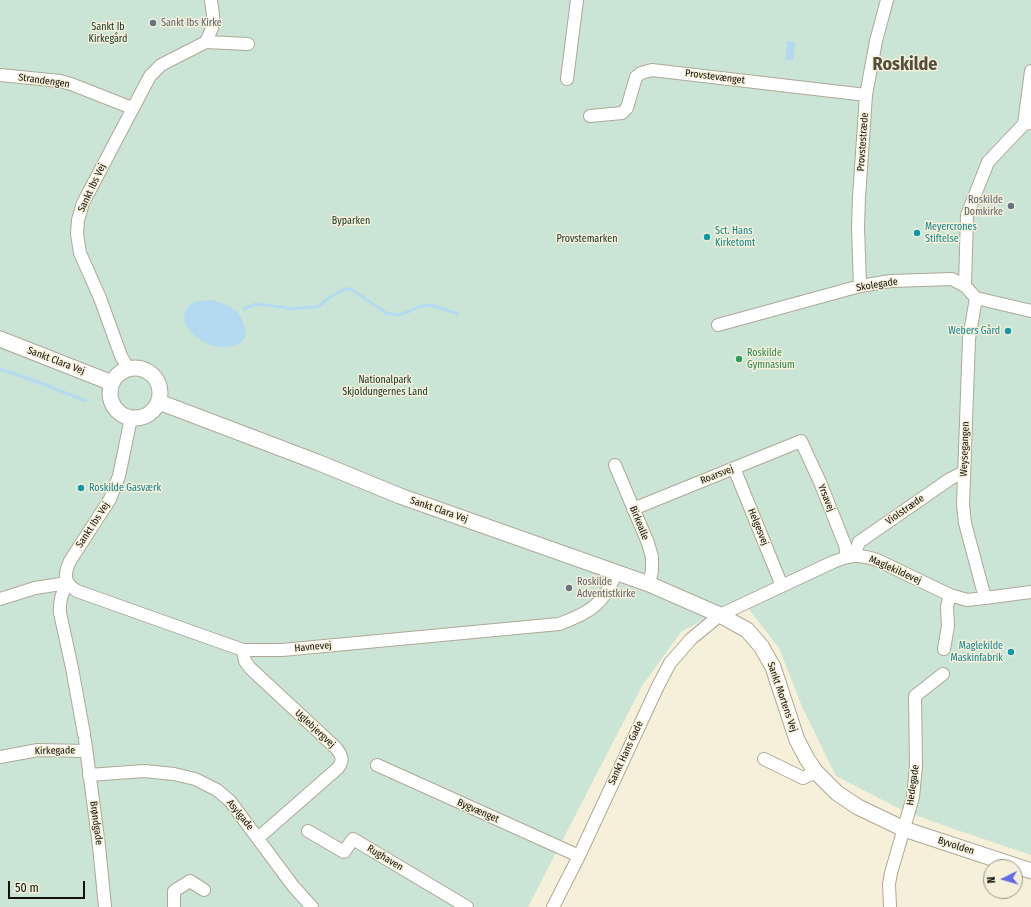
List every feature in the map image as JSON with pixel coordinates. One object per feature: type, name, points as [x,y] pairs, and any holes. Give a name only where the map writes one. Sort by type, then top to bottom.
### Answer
[{"type":"main road","name":"Sankt Clara Vej","points":[[0,339],[112,383]]},
{"type":"main road","points":[[128,368],[143,368],[149,371],[155,376],[161,392],[159,402],[154,410],[148,415],[139,418],[123,416],[117,411],[110,398],[112,383],[121,372],[128,368]]},
{"type":"main road","name":"Sankt Clara Vej","points":[[159,402],[317,462],[400,496],[617,572],[720,615]]},
{"type":"main road","name":"Sankt Mortens Vej","points":[[720,615],[747,630],[761,646],[773,667],[797,740],[816,772],[837,794],[858,807],[904,829]]},
{"type":"main road","name":"Byvolden","points":[[904,829],[1031,871]]},
{"type":"street","points":[[206,42],[212,28],[213,15],[211,0]]},
{"type":"street","points":[[567,79],[577,0]]},
{"type":"street","name":"Provstestræde","points":[[860,286],[858,227],[866,95],[876,41],[887,0]]},
{"type":"street","name":"Sankt Ibs Vej","points":[[128,368],[121,356],[105,309],[80,253],[77,234],[78,220],[83,203],[150,76],[161,65],[206,42],[248,44]]},
{"type":"street","name":"Provstevænget","points":[[590,116],[622,113],[627,108],[636,77],[641,73],[652,70],[866,95]]},
{"type":"street","points":[[965,286],[967,215],[988,162],[1027,124],[1031,71]]},
{"type":"street","name":"Strandengen","points":[[0,75],[60,81],[132,108]]},
{"type":"street","name":"Skolegade","points":[[718,325],[860,286],[891,281],[952,279],[965,286],[976,298]]},
{"type":"street","points":[[976,298],[1031,311]]},
{"type":"street","name":"Weysegangen","points":[[976,298],[968,339],[963,505],[965,523],[985,598]]},
{"type":"street","name":"Sankt Ibs Vej","points":[[67,583],[65,575],[66,568],[110,499],[119,476],[131,418]]},
{"type":"street","name":"Roarsvej","points":[[634,509],[801,441]]},
{"type":"street","name":"Yrsavej","points":[[801,441],[851,556]]},
{"type":"street","name":"Birkealle","points":[[615,465],[648,543],[652,557],[652,571],[648,584]]},
{"type":"street","name":"Helgesvej","points":[[734,468],[782,586]]},
{"type":"street","name":"Violstræde","points":[[851,556],[859,542],[950,479],[964,472]]},
{"type":"street","points":[[720,615],[833,562],[851,556]]},
{"type":"street","name":"Maglekildevej","points":[[851,556],[866,557],[877,560],[950,595],[967,600],[1031,592]]},
{"type":"street","name":"Havnevej","points":[[67,583],[77,591],[244,650],[282,650],[559,624],[579,617],[594,607],[611,586],[617,572]]},
{"type":"street","points":[[0,599],[35,588],[67,583]]},
{"type":"street","name":"Brøndgade","points":[[67,583],[61,595],[60,613],[72,668],[85,742],[99,846],[105,907]]},
{"type":"street","points":[[944,649],[948,626],[947,607],[950,595]]},
{"type":"street","name":"Sankt Hans Gade","points":[[553,907],[579,856],[670,663],[691,639],[720,615]]},
{"type":"street","name":"Uglebjergvej","points":[[244,650],[245,661],[250,668],[336,748],[340,753],[342,760],[338,768],[258,838]]},
{"type":"street","name":"Hedegade","points":[[890,907],[889,884],[891,873],[913,797],[916,766],[915,696],[943,674]]},
{"type":"street","name":"Kirkegade","points":[[0,757],[85,742]]},
{"type":"street","points":[[764,759],[803,778],[816,772]]},
{"type":"street","name":"Bygvænget","points":[[377,765],[579,856]]},
{"type":"street","name":"Asylgade","points":[[89,775],[144,771],[174,774],[195,779],[217,790],[230,801],[293,886],[312,907]]},
{"type":"street","name":"Rughaven","points":[[308,831],[344,852],[353,839],[468,907]]},
{"type":"street","points":[[174,907],[174,891],[190,881],[204,890]]},
{"type":"green space","name":"Nationalpark Skjoldungernes Land","points":[[0,0],[1031,0],[1031,855],[902,810],[836,776],[803,709],[779,648],[741,599],[681,632],[642,686],[528,907],[0,907]]},
{"type":"water","points":[[787,41],[795,42],[793,61],[785,60]]},
{"type":"water","points":[[211,300],[231,307],[239,315],[245,327],[246,335],[242,342],[225,347],[213,346],[200,339],[189,329],[185,323],[184,317],[186,310],[194,302]]},
{"type":"waterway","points":[[244,309],[256,304],[291,309],[319,306],[330,297],[345,289],[351,289],[386,313],[399,315],[427,305],[435,306],[458,314]]},
{"type":"waterway","points":[[0,369],[86,401]]},
{"type":"place","name":"Sankt Ibs Kirke","points":[[153,23]]},
{"type":"place","name":"Roskilde Domkirke","points":[[1011,206]]},
{"type":"place","name":"Meyercrones Stiftelse","points":[[917,233]]},
{"type":"place","name":"Sct. Hans Kirketomt","points":[[707,237]]},
{"type":"place","name":"Webers Gård","points":[[1008,331]]},
{"type":"place","name":"Roskilde Gymnasium","points":[[739,359]]},
{"type":"place","name":"Roskilde Gasværk","points":[[81,488]]},
{"type":"place","name":"Roskilde Adventistkirke","points":[[569,588]]},
{"type":"place","name":"Maglekilde Maskinfabrik","points":[[1011,652]]},
{"type":"district","name":"Roskilde","points":[[905,65]]},
{"type":"park label","name":"Sankt Ib Kirkegård","points":[[108,32]]},
{"type":"park label","name":"Byparken","points":[[351,221]]},
{"type":"park label","name":"Provstemarken","points":[[587,239]]}]
